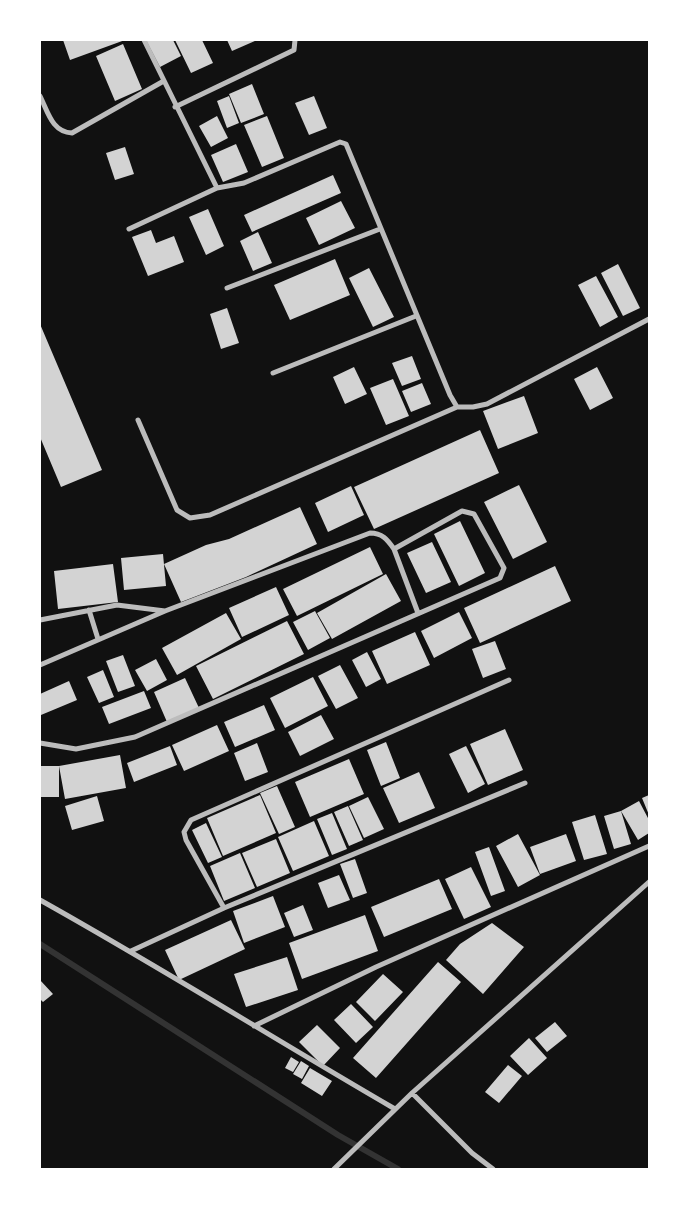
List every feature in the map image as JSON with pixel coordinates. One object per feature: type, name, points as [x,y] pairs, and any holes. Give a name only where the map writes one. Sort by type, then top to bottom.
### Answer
[{"type":"street","points":[[144,40],[162,82],[217,188]]},
{"type":"street","points":[[175,107],[294,50],[295,40]]},
{"type":"street","points":[[40,96],[55,127],[64,133],[72,133],[162,82]]},
{"type":"street","points":[[129,229],[217,188],[244,183],[343,142],[450,395],[457,406]]},
{"type":"street","points":[[227,288],[380,229]]},
{"type":"street","points":[[273,373],[416,316]]},
{"type":"street","points":[[138,420],[177,510],[190,518],[210,514],[457,406],[473,407],[488,404],[649,320]]},
{"type":"street","points":[[40,743],[76,750],[135,737],[418,612],[500,578],[504,568],[474,514],[470,512],[462,511],[394,549]]},
{"type":"street","points":[[40,665],[165,611],[370,533],[378,533],[384,537],[394,549],[418,612]]},
{"type":"street","points":[[40,620],[117,605],[165,611]]},
{"type":"street","points":[[89,610],[98,639]]},
{"type":"street","points":[[224,908],[186,840],[186,827],[191,820],[509,680]]},
{"type":"street","points":[[131,951],[224,908],[526,783]]},
{"type":"street","points":[[254,1026],[385,962],[649,846]]},
{"type":"street","points":[[334,1169],[412,1093],[649,882]]},
{"type":"street","points":[[40,900],[131,951],[395,1109]]},
{"type":"street","points":[[412,1093],[424,1108],[472,1154],[492,1169]]},
{"type":"building","points":[[63,40],[125,40],[70,60]]},
{"type":"building","points":[[146,40],[173,40],[181,56],[160,67]]},
{"type":"building","points":[[175,40],[202,40],[213,63],[191,73]]},
{"type":"building","points":[[227,40],[257,40],[232,51]]},
{"type":"building","points":[[123,44],[142,89],[115,101],[96,56]]},
{"type":"building","points":[[252,84],[264,114],[241,123],[229,94]]},
{"type":"building","points":[[229,96],[239,123],[227,128],[217,101]]},
{"type":"building","points":[[314,96],[327,128],[309,135],[295,103]]},
{"type":"building","points":[[217,116],[228,138],[211,147],[199,126]]},
{"type":"building","points":[[267,116],[284,158],[262,167],[244,125]]},
{"type":"building","points":[[236,144],[248,172],[223,182],[211,155]]},
{"type":"building","points":[[125,147],[134,174],[115,180],[106,153]]},
{"type":"building","points":[[333,175],[341,193],[252,232],[244,215]]},
{"type":"building","points":[[341,201],[355,228],[319,245],[306,218]]},
{"type":"building","points":[[208,209],[224,246],[206,255],[189,217]]},
{"type":"building","points":[[151,230],[156,243],[174,236],[184,262],[148,276],[132,237]]},
{"type":"building","points":[[258,232],[272,263],[253,271],[240,241]]},
{"type":"building","points":[[335,259],[350,295],[290,320],[274,285]]},
{"type":"building","points":[[618,264],[640,308],[623,316],[601,273]]},
{"type":"building","points":[[369,268],[394,317],[373,327],[349,278]]},
{"type":"building","points":[[596,276],[618,317],[600,327],[578,285]]},
{"type":"building","points":[[227,308],[239,343],[221,349],[210,314]]},
{"type":"building","points":[[40,324],[102,470],[61,487],[40,437]]},
{"type":"building","points":[[412,356],[421,379],[402,386],[392,363]]},
{"type":"building","points":[[354,367],[367,394],[345,404],[333,377]]},
{"type":"building","points":[[597,367],[613,398],[590,410],[574,379]]},
{"type":"building","points":[[393,379],[409,416],[386,425],[370,388]]},
{"type":"building","points":[[422,383],[431,404],[411,412],[402,391]]},
{"type":"building","points":[[524,396],[538,433],[498,449],[483,411]]},
{"type":"building","points":[[480,430],[499,473],[374,529],[354,487]]},
{"type":"building","points":[[519,485],[547,542],[513,559],[484,502]]},
{"type":"building","points":[[351,486],[364,515],[328,532],[315,503]]},
{"type":"building","points":[[300,507],[317,544],[246,577],[181,602],[164,564],[206,545],[229,539]]},
{"type":"building","points":[[460,521],[485,573],[459,586],[434,534]]},
{"type":"building","points":[[432,542],[451,582],[426,593],[407,553]]},
{"type":"building","points":[[370,547],[383,574],[297,616],[283,589]]},
{"type":"building","points":[[163,554],[166,586],[124,590],[121,558]]},
{"type":"building","points":[[113,564],[118,602],[58,609],[54,571]]},
{"type":"building","points":[[555,566],[571,601],[480,643],[464,608]]},
{"type":"building","points":[[386,574],[401,601],[332,639],[317,613]]},
{"type":"building","points":[[276,587],[289,615],[242,637],[229,608]]},
{"type":"building","points":[[315,611],[330,638],[308,650],[293,622]]},
{"type":"building","points":[[459,612],[472,638],[434,658],[421,631]]},
{"type":"building","points":[[226,613],[241,639],[177,675],[162,648]]},
{"type":"building","points":[[287,621],[304,654],[213,699],[196,666]]},
{"type":"building","points":[[415,632],[430,665],[387,684],[372,651]]},
{"type":"building","points":[[495,641],[506,669],[483,678],[472,649]]},
{"type":"building","points":[[367,652],[381,679],[366,687],[352,660]]},
{"type":"building","points":[[123,655],[135,686],[118,692],[106,661]]},
{"type":"building","points":[[156,659],[167,680],[147,691],[135,670]]},
{"type":"building","points":[[340,665],[358,698],[336,709],[318,676]]},
{"type":"building","points":[[103,670],[114,697],[99,703],[87,677]]},
{"type":"building","points":[[313,677],[328,706],[285,728],[270,698]]},
{"type":"building","points":[[185,678],[199,708],[167,722],[154,692]]},
{"type":"building","points":[[69,681],[77,700],[41,715],[40,694]]},
{"type":"building","points":[[144,691],[151,708],[109,724],[102,707]]},
{"type":"building","points":[[264,705],[275,730],[235,747],[224,722]]},
{"type":"building","points":[[321,715],[334,739],[300,756],[288,732]]},
{"type":"building","points":[[217,725],[229,751],[184,771],[172,745]]},
{"type":"building","points":[[505,729],[523,770],[488,785],[470,744]]},
{"type":"building","points":[[386,742],[400,778],[381,786],[367,750]]},
{"type":"building","points":[[257,743],[268,772],[245,781],[234,753]]},
{"type":"building","points":[[170,746],[177,765],[134,782],[127,763]]},
{"type":"building","points":[[466,746],[485,784],[468,793],[449,754]]},
{"type":"building","points":[[120,755],[126,788],[65,799],[59,766]]},
{"type":"building","points":[[349,759],[364,794],[310,817],[295,782]]},
{"type":"building","points":[[40,766],[59,766],[59,797],[40,797]]},
{"type":"building","points":[[419,772],[435,808],[399,823],[383,788]]},
{"type":"building","points":[[277,786],[295,827],[279,834],[260,793]]},
{"type":"building","points":[[260,795],[276,833],[223,856],[207,818]]},
{"type":"building","points":[[649,795],[649,815],[642,798]]},
{"type":"building","points":[[97,796],[104,821],[72,830],[65,806]]},
{"type":"building","points":[[368,797],[384,829],[364,838],[349,806]]},
{"type":"building","points":[[639,801],[649,820],[649,833],[638,840],[621,811]]},
{"type":"building","points":[[348,806],[363,840],[349,846],[334,812]]},
{"type":"building","points":[[621,811],[631,844],[614,849],[604,816]]},
{"type":"building","points":[[332,813],[347,849],[332,855],[317,819]]},
{"type":"building","points":[[595,815],[607,854],[584,860],[572,822]]},
{"type":"building","points":[[314,821],[329,856],[293,871],[278,837]]},
{"type":"building","points":[[206,823],[222,857],[208,863],[192,830]]},
{"type":"building","points":[[518,834],[540,875],[518,887],[496,846]]},
{"type":"building","points":[[566,834],[576,861],[540,874],[530,847]]},
{"type":"building","points":[[276,839],[290,873],[257,887],[242,853]]},
{"type":"building","points":[[489,847],[505,891],[491,896],[475,852]]},
{"type":"building","points":[[240,853],[255,888],[224,901],[210,866]]},
{"type":"building","points":[[355,859],[367,893],[353,898],[340,864]]},
{"type":"building","points":[[471,867],[491,907],[464,919],[445,879]]},
{"type":"building","points":[[339,875],[350,900],[328,908],[318,883]]},
{"type":"building","points":[[439,879],[452,909],[384,937],[371,907]]},
{"type":"building","points":[[273,896],[285,927],[244,943],[233,911]]},
{"type":"building","points":[[303,905],[313,930],[294,937],[284,913]]},
{"type":"building","points":[[365,915],[378,951],[302,979],[289,943]]},
{"type":"building","points":[[231,920],[245,949],[179,980],[165,950]]},
{"type":"building","points":[[492,923],[524,947],[483,994],[446,960],[460,944]]},
{"type":"building","points":[[287,957],[298,990],[246,1007],[234,974]]},
{"type":"building","points":[[438,962],[461,982],[376,1078],[353,1058]]},
{"type":"building","points":[[383,974],[403,992],[375,1021],[356,1002]]},
{"type":"building","points":[[40,980],[53,994],[43,1002],[40,999]]},
{"type":"building","points":[[351,1004],[373,1027],[356,1043],[334,1020]]},
{"type":"building","points":[[555,1022],[567,1036],[547,1052],[535,1038]]},
{"type":"building","points":[[317,1025],[340,1048],[323,1066],[299,1042]]},
{"type":"building","points":[[529,1038],[547,1058],[528,1075],[510,1056]]},
{"type":"building","points":[[291,1057],[299,1062],[293,1072],[285,1068]]},
{"type":"building","points":[[301,1061],[309,1066],[302,1079],[293,1074]]},
{"type":"building","points":[[508,1065],[522,1076],[499,1103],[485,1092]]},
{"type":"building","points":[[310,1068],[332,1081],[322,1096],[301,1083]]},
{"type":"waterway","points":[[40,944],[338,1135],[398,1169]]}]
